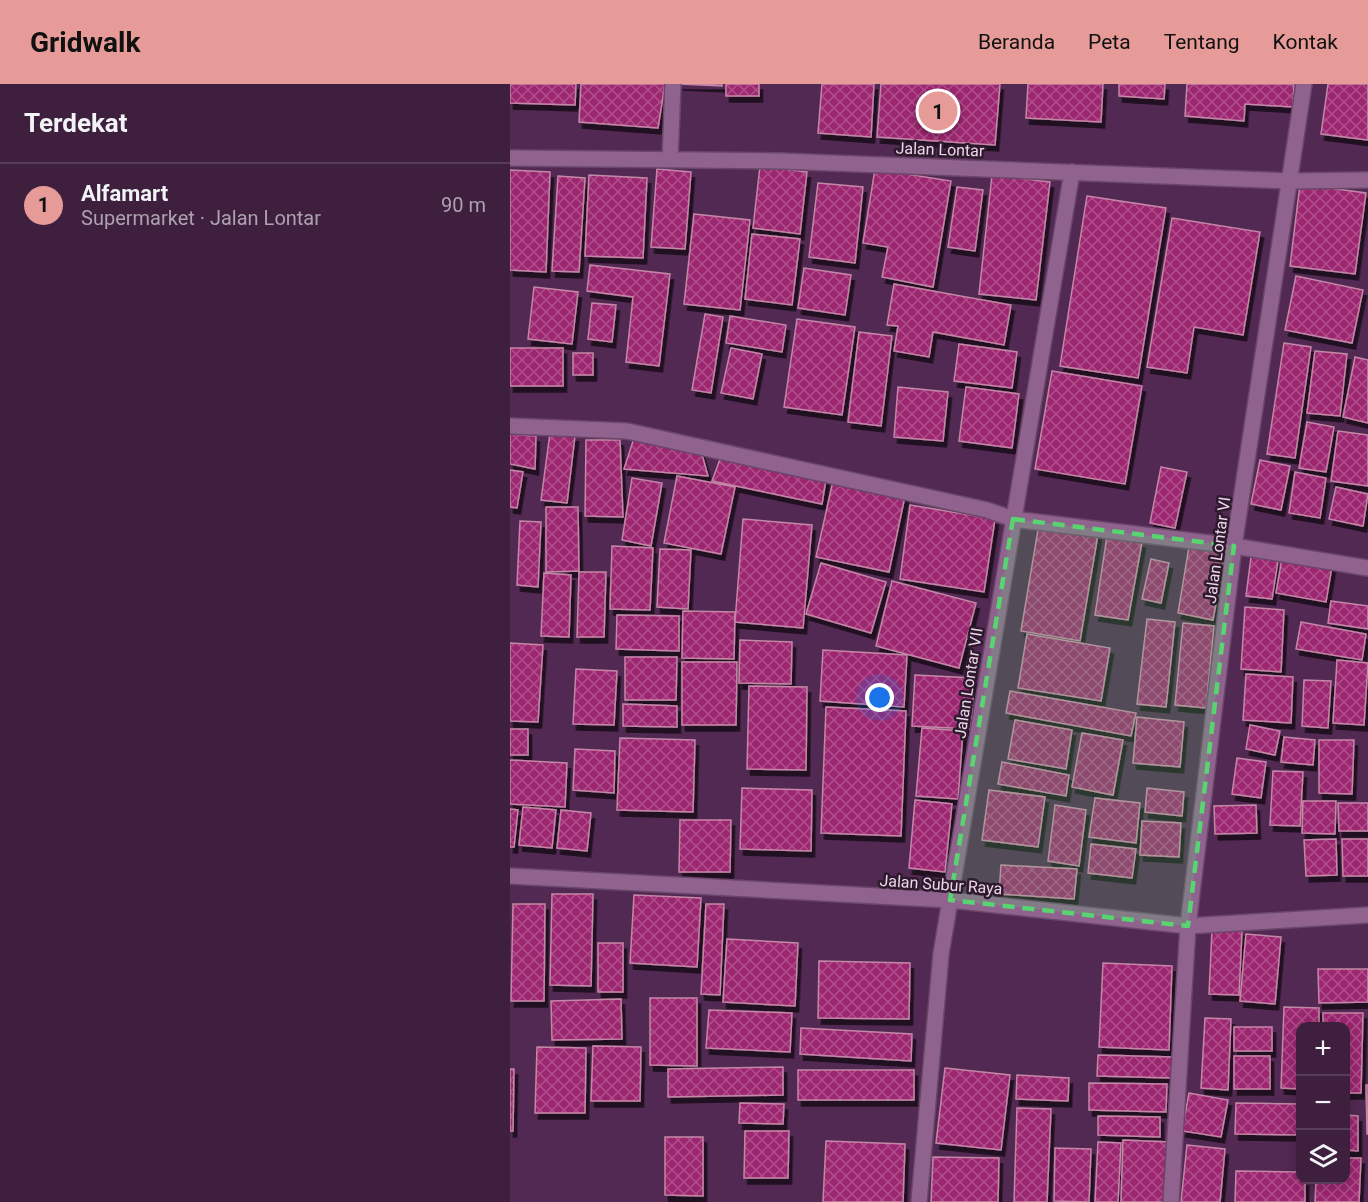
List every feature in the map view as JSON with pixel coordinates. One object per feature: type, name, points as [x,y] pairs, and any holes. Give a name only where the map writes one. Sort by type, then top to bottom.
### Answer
[{"type":"street","points":[[670,159],[673,84]]},
{"type":"street","name":"Jalan Lontar VI","points":[[1171,1202],[1188,926],[1234,546],[1304,84]]},
{"type":"street","name":"Jalan Lontar","points":[[510,158],[670,159],[1290,181],[1368,180]]},
{"type":"street","name":"Jalan Lontar VII","points":[[919,1202],[941,954],[1072,172]]},
{"type":"street","points":[[510,426],[627,431],[987,510],[1013,519],[1234,546],[1368,568]]},
{"type":"street","name":"Jalan Subur Raya","points":[[510,876],[950,900],[1188,926],[1368,915]]},
{"type":"highlighted area","points":[[1013,519],[1234,546],[1188,926],[950,900]]},
{"type":"building","points":[[510,84],[576,84],[575,105],[510,103]]},
{"type":"building","points":[[581,84],[665,84],[658,128],[579,122]]},
{"type":"building","points":[[679,84],[722,84],[722,86]]},
{"type":"building","points":[[726,84],[759,84],[759,96],[726,96]]},
{"type":"building","points":[[822,84],[874,84],[871,137],[818,133]]},
{"type":"building","points":[[881,84],[1000,84],[995,145],[877,137]]},
{"type":"building","points":[[1028,84],[1103,84],[1101,122],[1026,118]]},
{"type":"building","points":[[1119,84],[1165,84],[1164,99],[1119,96]]},
{"type":"building","points":[[1187,84],[1294,84],[1293,107],[1245,104],[1244,121],[1185,116]]},
{"type":"building","points":[[1328,84],[1368,84],[1368,140],[1321,134]]},
{"type":"building","points":[[760,166],[807,172],[800,234],[753,228]]},
{"type":"building","points":[[657,169],[691,172],[685,249],[651,247]]},
{"type":"building","points":[[875,169],[951,181],[933,287],[882,277],[888,247],[863,243]]},
{"type":"building","points":[[510,170],[550,172],[546,272],[510,270]]},
{"type":"building","points":[[589,175],[647,178],[643,258],[585,256]]},
{"type":"building","points":[[992,175],[1050,182],[1036,300],[979,294]]},
{"type":"building","points":[[558,176],[585,178],[579,272],[552,271]]},
{"type":"building","points":[[818,183],[863,187],[855,263],[809,257]]},
{"type":"building","points":[[1300,184],[1366,193],[1355,274],[1290,266]]},
{"type":"building","points":[[957,187],[983,190],[975,251],[948,247]]},
{"type":"building","points":[[1087,196],[1166,208],[1138,378],[1060,366]]},
{"type":"building","points":[[694,214],[750,220],[740,310],[684,304]]},
{"type":"building","points":[[1172,218],[1260,232],[1243,335],[1194,327],[1187,373],[1147,367]]},
{"type":"building","points":[[752,234],[800,239],[792,305],[745,299]]},
{"type":"building","points":[[590,265],[670,274],[659,366],[626,362],[633,297],[587,291]]},
{"type":"building","points":[[804,268],[851,275],[845,315],[798,308]]},
{"type":"building","points":[[1296,276],[1363,290],[1352,343],[1285,330]]},
{"type":"building","points":[[894,284],[1011,305],[1004,345],[933,332],[929,357],[894,351],[898,326],[887,325]]},
{"type":"building","points":[[534,287],[578,292],[572,344],[528,339]]},
{"type":"building","points":[[592,303],[616,305],[612,342],[588,339]]},
{"type":"building","points":[[705,314],[723,317],[711,393],[692,390]]},
{"type":"building","points":[[730,316],[786,325],[782,352],[726,343]]},
{"type":"building","points":[[797,319],[855,327],[842,415],[784,407]]},
{"type":"building","points":[[859,332],[892,336],[881,426],[848,422]]},
{"type":"building","points":[[1284,343],[1311,347],[1295,458],[1267,454]]},
{"type":"building","points":[[959,344],[1017,352],[1012,388],[954,381]]},
{"type":"building","points":[[510,348],[563,348],[563,386],[510,386]]},
{"type":"building","points":[[731,348],[762,354],[753,399],[721,393]]},
{"type":"building","points":[[1315,351],[1347,354],[1340,416],[1307,413]]},
{"type":"building","points":[[573,353],[593,353],[593,375],[573,375]]},
{"type":"building","points":[[1355,357],[1368,360],[1368,423],[1343,417]]},
{"type":"building","points":[[1052,371],[1142,386],[1125,484],[1035,469]]},
{"type":"building","points":[[898,387],[948,392],[943,441],[894,437]]},
{"type":"building","points":[[966,387],[1019,394],[1012,448],[959,441]]},
{"type":"building","points":[[1307,422],[1334,427],[1326,472],[1299,468]]},
{"type":"building","points":[[1338,431],[1368,435],[1368,486],[1331,481]]},
{"type":"building","points":[[550,433],[575,436],[567,503],[541,500]]},
{"type":"building","points":[[510,434],[536,436],[535,469],[510,464]]},
{"type":"building","points":[[634,438],[701,451],[708,476],[624,469]]},
{"type":"building","points":[[586,440],[620,440],[623,517],[585,516]]},
{"type":"building","points":[[722,454],[826,479],[822,504],[712,481]]},
{"type":"building","points":[[1260,460],[1290,466],[1281,510],[1251,504]]},
{"type":"building","points":[[1161,467],[1187,472],[1175,528],[1150,523]]},
{"type":"building","points":[[510,470],[523,472],[517,508],[510,507]]},
{"type":"building","points":[[1295,472],[1326,478],[1320,518],[1289,513]]},
{"type":"building","points":[[677,476],[735,487],[721,554],[664,543]]},
{"type":"building","points":[[632,478],[662,483],[651,546],[622,540]]},
{"type":"building","points":[[833,481],[905,496],[889,572],[816,557]]},
{"type":"building","points":[[1336,487],[1368,494],[1363,526],[1329,519]]},
{"type":"building","points":[[910,505],[995,519],[984,592],[900,579]]},
{"type":"building","points":[[546,507],[578,507],[579,571],[546,572]]},
{"type":"building","points":[[743,519],[812,525],[803,628],[735,622]]},
{"type":"building","points":[[520,521],[541,522],[538,587],[517,585]]},
{"type":"building","points":[[1039,524],[1098,534],[1080,641],[1021,631]]},
{"type":"building","points":[[1107,536],[1142,542],[1128,620],[1095,615]]},
{"type":"building","points":[[612,546],[653,548],[650,610],[610,609]]},
{"type":"building","points":[[1189,547],[1225,554],[1213,620],[1178,613]]},
{"type":"building","points":[[660,549],[691,550],[688,609],[657,607]]},
{"type":"building","points":[[1251,557],[1278,561],[1272,599],[1246,596]]},
{"type":"building","points":[[1282,558],[1332,566],[1326,602],[1276,593]]},
{"type":"building","points":[[1151,559],[1169,563],[1161,603],[1142,599]]},
{"type":"building","points":[[821,563],[886,582],[871,633],[806,614]]},
{"type":"building","points":[[579,572],[606,572],[604,637],[577,637]]},
{"type":"building","points":[[544,573],[571,575],[569,637],[541,636]]},
{"type":"building","points":[[892,581],[976,603],[959,668],[876,646]]},
{"type":"building","points":[[1331,601],[1368,606],[1368,629],[1328,623]]},
{"type":"building","points":[[1245,607],[1284,610],[1281,672],[1241,669]]},
{"type":"building","points":[[683,611],[735,612],[734,659],[682,658]]},
{"type":"building","points":[[617,615],[679,616],[679,651],[616,649]]},
{"type":"building","points":[[1147,619],[1175,622],[1166,707],[1137,704]]},
{"type":"building","points":[[1301,622],[1366,634],[1362,660],[1296,649]]},
{"type":"building","points":[[1183,623],[1214,626],[1206,708],[1175,705]]},
{"type":"building","points":[[1027,634],[1110,648],[1101,701],[1018,688]]},
{"type":"building","points":[[740,640],[792,642],[791,684],[739,683]]},
{"type":"building","points":[[510,643],[543,645],[538,722],[510,721]]},
{"type":"building","points":[[823,650],[907,655],[904,707],[820,701]]},
{"type":"building","points":[[625,657],[677,657],[676,700],[625,700]]},
{"type":"building","points":[[1337,660],[1368,663],[1364,725],[1333,723]]},
{"type":"building","points":[[682,662],[737,662],[736,725],[682,725]]},
{"type":"building","points":[[576,669],[617,671],[614,725],[573,724]]},
{"type":"building","points":[[1246,674],[1293,677],[1291,723],[1243,720]]},
{"type":"building","points":[[915,675],[974,678],[971,729],[912,726]]},
{"type":"building","points":[[1304,680],[1331,681],[1328,728],[1302,726]]},
{"type":"building","points":[[749,686],[807,687],[806,770],[747,769]]},
{"type":"building","points":[[1010,691],[1136,713],[1131,736],[1006,713]]},
{"type":"building","points":[[623,704],[677,706],[677,727],[623,726]]},
{"type":"building","points":[[826,707],[906,711],[901,836],[821,833]]},
{"type":"building","points":[[1137,717],[1184,722],[1180,767],[1133,763]]},
{"type":"building","points":[[1015,720],[1072,730],[1066,769],[1008,759]]},
{"type":"building","points":[[1250,725],[1280,731],[1275,755],[1246,749]]},
{"type":"building","points":[[922,728],[963,731],[958,799],[916,796]]},
{"type":"building","points":[[510,729],[528,729],[528,755],[510,755]]},
{"type":"building","points":[[1082,733],[1123,740],[1113,795],[1072,787]]},
{"type":"building","points":[[1284,737],[1315,740],[1313,765],[1281,762]]},
{"type":"building","points":[[620,738],[695,740],[693,812],[617,810]]},
{"type":"building","points":[[1319,740],[1354,740],[1352,794],[1319,793]]},
{"type":"building","points":[[575,749],[615,751],[614,793],[573,790]]},
{"type":"building","points":[[1237,758],[1266,762],[1261,798],[1232,794]]},
{"type":"building","points":[[510,760],[567,763],[565,807],[510,804]]},
{"type":"building","points":[[1002,762],[1069,775],[1066,796],[998,784]]},
{"type":"building","points":[[1273,771],[1303,772],[1300,826],[1270,825]]},
{"type":"building","points":[[742,788],[812,790],[811,851],[740,849]]},
{"type":"building","points":[[1147,788],[1184,792],[1182,816],[1145,812]]},
{"type":"building","points":[[989,790],[1045,797],[1038,847],[982,840]]},
{"type":"building","points":[[1095,798],[1140,803],[1136,843],[1089,837]]},
{"type":"building","points":[[915,800],[952,804],[945,872],[909,868]]},
{"type":"building","points":[[1303,801],[1336,801],[1335,834],[1302,833]]},
{"type":"building","points":[[1338,803],[1368,803],[1368,831],[1339,831]]},
{"type":"building","points":[[1055,805],[1086,810],[1079,866],[1048,861]]},
{"type":"building","points":[[1256,805],[1257,833],[1215,834],[1214,806]]},
{"type":"building","points":[[523,807],[556,810],[552,848],[519,845]]},
{"type":"building","points":[[510,809],[518,810],[514,847],[510,847]]},
{"type":"building","points":[[561,810],[591,813],[587,851],[557,848]]},
{"type":"building","points":[[680,820],[731,820],[730,872],[679,872]]},
{"type":"building","points":[[1142,821],[1181,823],[1179,857],[1140,855]]},
{"type":"building","points":[[1336,839],[1337,875],[1306,876],[1304,840]]},
{"type":"building","points":[[1342,839],[1368,839],[1368,876],[1343,876]]},
{"type":"building","points":[[1091,844],[1136,849],[1132,878],[1088,873]]},
{"type":"building","points":[[1001,865],[1077,869],[1074,899],[999,894]]},
{"type":"building","points":[[552,894],[593,894],[591,986],[550,985]]},
{"type":"building","points":[[634,895],[701,898],[697,967],[630,963]]},
{"type":"building","points":[[513,904],[545,904],[544,1001],[511,1001]]},
{"type":"building","points":[[706,904],[724,904],[720,995],[701,994]]},
{"type":"building","points":[[1212,930],[1242,931],[1239,995],[1209,994]]},
{"type":"building","points":[[1246,934],[1281,937],[1275,1004],[1240,1001]]},
{"type":"building","points":[[727,939],[798,943],[795,1006],[723,1002]]},
{"type":"building","points":[[598,943],[623,943],[623,992],[598,992]]},
{"type":"building","points":[[819,961],[910,963],[909,1019],[818,1018]]},
{"type":"building","points":[[1103,963],[1172,966],[1169,1050],[1099,1047]]},
{"type":"building","points":[[1318,969],[1368,969],[1368,1002],[1319,1003]]},
{"type":"building","points":[[650,998],[697,998],[697,1066],[650,1065]]},
{"type":"building","points":[[621,999],[622,1039],[552,1040],[551,1001]]},
{"type":"building","points":[[1284,1007],[1319,1008],[1319,1022],[1296,1022],[1296,1089],[1281,1088]]},
{"type":"building","points":[[709,1010],[792,1013],[790,1052],[706,1048]]},
{"type":"building","points":[[1323,1013],[1363,1013],[1361,1093],[1350,1093],[1350,1022],[1323,1022]]},
{"type":"building","points":[[1205,1018],[1231,1019],[1228,1090],[1201,1088]]},
{"type":"building","points":[[1234,1027],[1272,1027],[1272,1051],[1234,1051]]},
{"type":"building","points":[[801,1028],[912,1034],[911,1061],[800,1054]]},
{"type":"building","points":[[593,1046],[641,1047],[640,1101],[591,1101]]},
{"type":"building","points":[[537,1047],[586,1048],[585,1113],[535,1113]]},
{"type":"building","points":[[1098,1055],[1172,1057],[1172,1078],[1097,1076]]},
{"type":"building","points":[[1234,1056],[1270,1056],[1270,1089],[1234,1089]]},
{"type":"building","points":[[783,1067],[783,1095],[668,1097],[668,1069]]},
{"type":"building","points":[[945,1068],[1010,1075],[1001,1150],[936,1143]]},
{"type":"building","points":[[510,1069],[514,1069],[513,1131],[510,1131]]},
{"type":"building","points":[[798,1070],[914,1070],[914,1100],[798,1100]]},
{"type":"building","points":[[1017,1075],[1069,1078],[1068,1101],[1016,1099]]},
{"type":"building","points":[[1089,1083],[1167,1084],[1166,1112],[1089,1110]]},
{"type":"building","points":[[1366,1085],[1368,1085],[1368,1134],[1367,1134]]},
{"type":"building","points":[[1189,1093],[1228,1100],[1221,1137],[1182,1131]]},
{"type":"building","points":[[740,1103],[784,1104],[783,1124],[739,1123]]},
{"type":"building","points":[[1236,1103],[1296,1104],[1296,1135],[1235,1134]]},
{"type":"building","points":[[1017,1108],[1051,1109],[1047,1202],[1014,1202]]},
{"type":"building","points":[[1350,1115],[1358,1116],[1358,1151],[1350,1150]]},
{"type":"building","points":[[1098,1116],[1160,1117],[1160,1137],[1098,1135]]},
{"type":"building","points":[[745,1131],[789,1131],[788,1178],[744,1178]]},
{"type":"building","points":[[665,1137],[703,1137],[703,1196],[665,1195]]},
{"type":"building","points":[[1123,1140],[1169,1142],[1166,1202],[1121,1202]]},
{"type":"building","points":[[826,1141],[905,1144],[903,1202],[823,1202]]},
{"type":"building","points":[[1098,1142],[1121,1143],[1118,1202],[1095,1202]]},
{"type":"building","points":[[1187,1145],[1225,1149],[1220,1202],[1181,1202]]},
{"type":"building","points":[[1055,1148],[1091,1149],[1089,1202],[1054,1201]]},
{"type":"building","points":[[933,1157],[999,1158],[998,1202],[931,1202]]},
{"type":"building","points":[[1350,1158],[1361,1158],[1359,1202],[1315,1202],[1316,1184],[1350,1184]]},
{"type":"building","points":[[1236,1171],[1296,1172],[1296,1184],[1305,1184],[1305,1202],[1235,1202]]},
{"type":"place","name":"Alfamart","points":[[938,111]]}]
